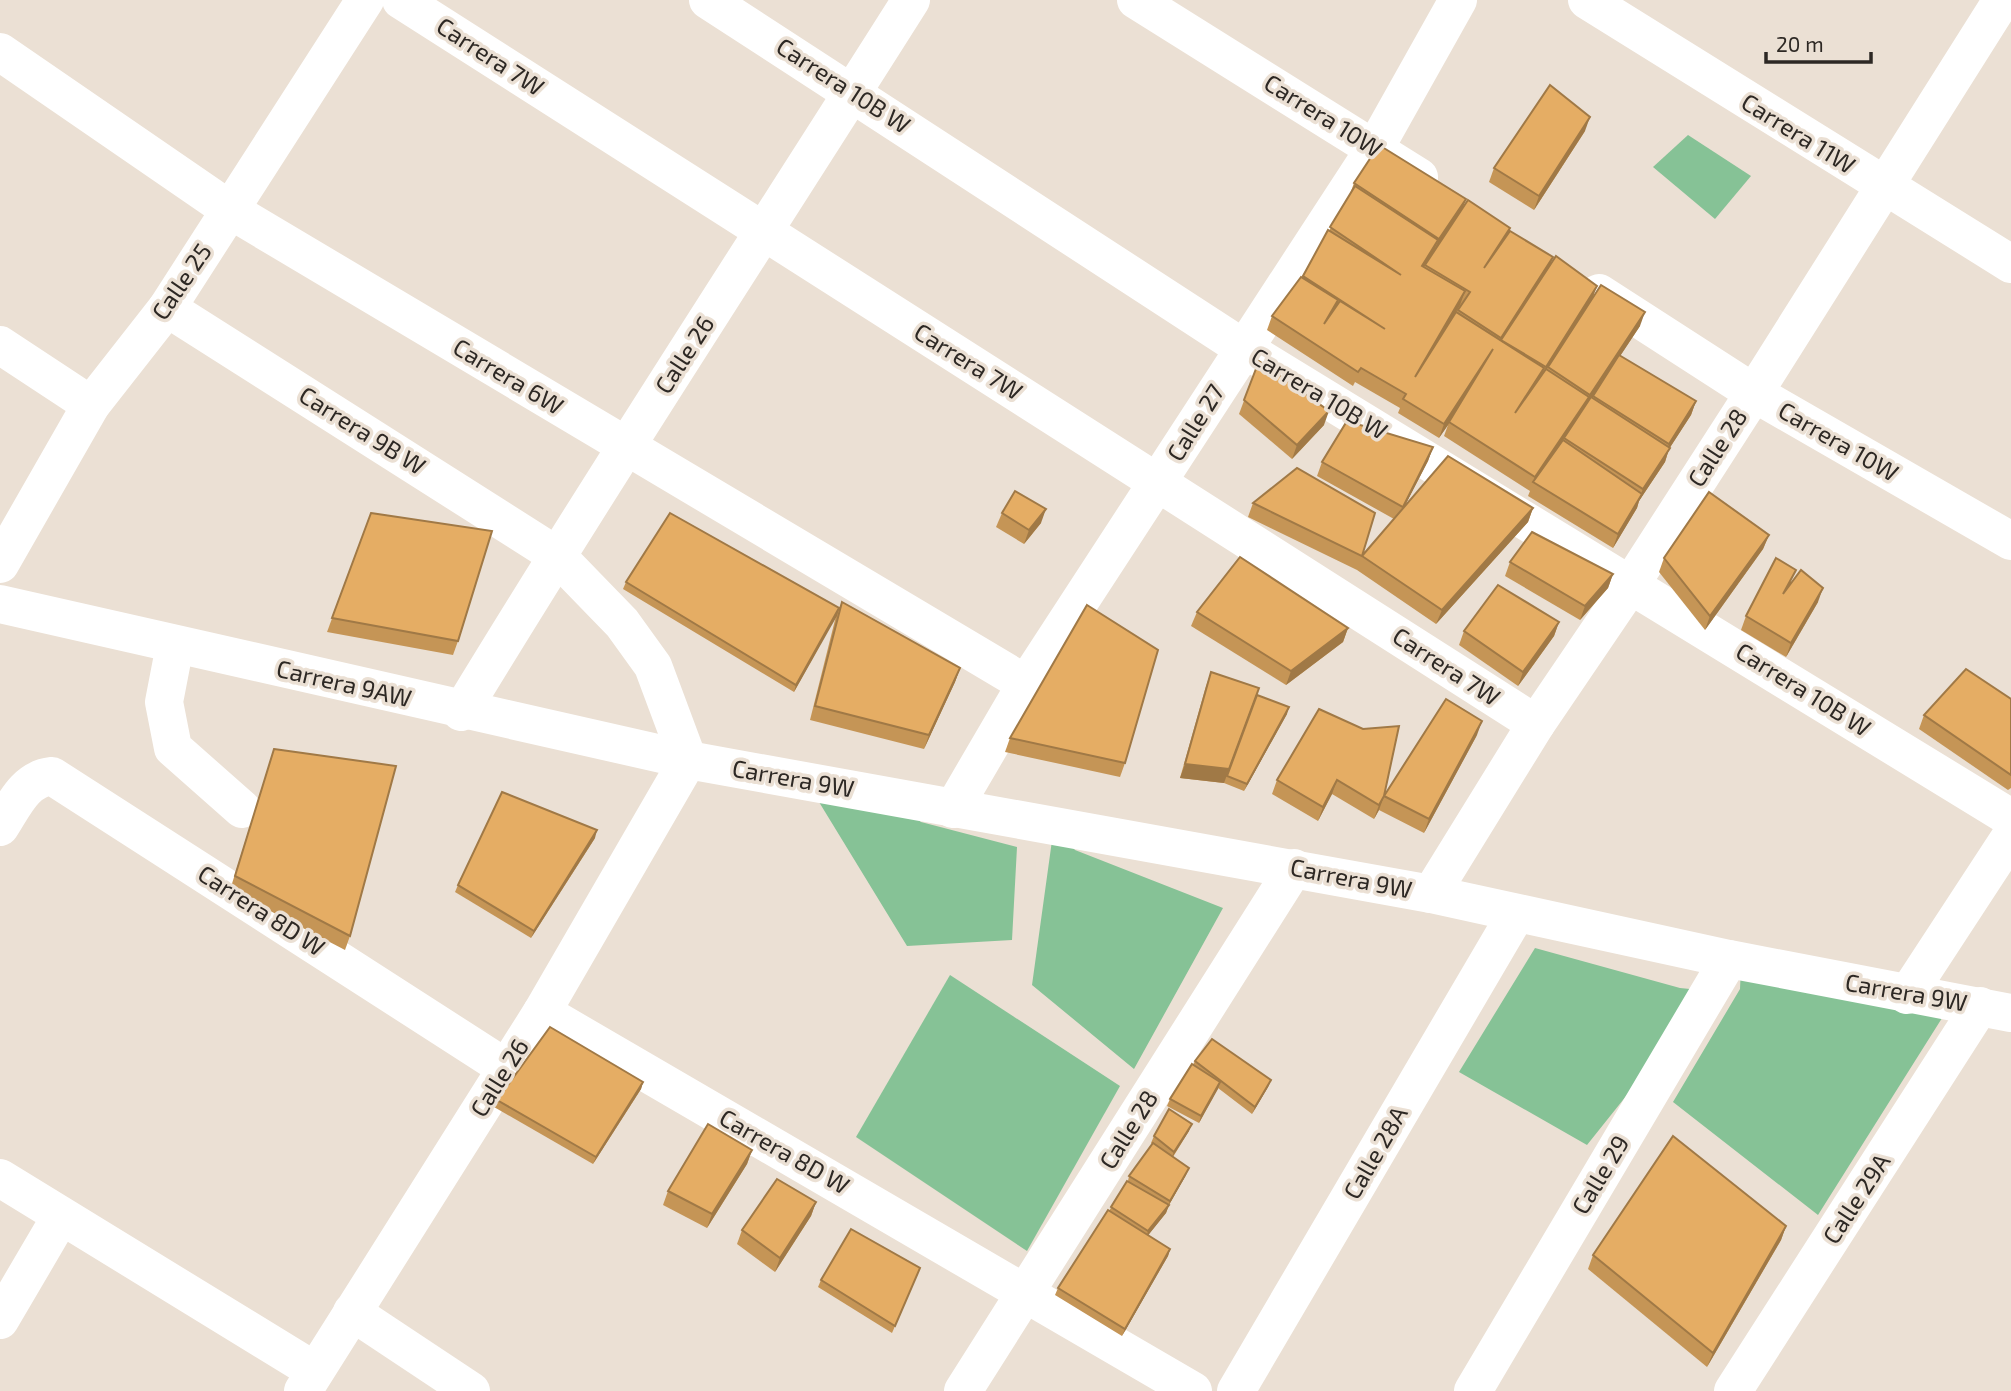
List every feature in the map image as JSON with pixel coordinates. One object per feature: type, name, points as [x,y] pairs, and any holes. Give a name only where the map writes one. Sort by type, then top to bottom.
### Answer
[{"type":"street","name":"Calle 25","points":[[0,564],[91,405],[167,308],[365,0]]},
{"type":"street","name":"Carrera 7W","points":[[401,0],[1536,724]]},
{"type":"street","name":"Carrera 10B W","points":[[708,0],[1243,348],[2011,818]]},
{"type":"street","name":"Calle 26","points":[[461,712],[556,555],[765,233],[911,0]]},
{"type":"street","name":"Carrera 10W","points":[[1136,0],[1444,193]]},
{"type":"street","name":"Calle 27","points":[[953,808],[1026,684],[1375,148],[1458,0]]},
{"type":"street","name":"Carrera 11W","points":[[1587,0],[1882,187],[2011,264]]},
{"type":"street","name":"Calle 28","points":[[1431,894],[1536,724],[1631,584],[1754,393],[2002,0]]},
{"type":"street","name":"Carrera 6W","points":[[0,52],[230,210],[1026,684]]},
{"type":"street","name":"Carrera 10W","points":[[1570,274],[1754,393],[2011,541]]},
{"type":"street","name":"Carrera 9B W","points":[[167,308],[556,555],[622,623],[653,666],[688,761]]},
{"type":"street","points":[[0,345],[91,405]]},
{"type":"street","name":"Carrera 9AW","points":[[0,604],[461,712],[688,761]]},
{"type":"street","points":[[175,645],[164,702],[173,748],[242,809]]},
{"type":"street","name":"Calle 26","points":[[309,1381],[542,1012],[688,761]]},
{"type":"street","name":"Carrera 9W","points":[[688,761],[1431,894],[1729,959],[1996,1010]]},
{"type":"street","name":"Carrera 8D W","points":[[0,827],[28,785],[38,778],[52,776],[506,1068]]},
{"type":"street","points":[[1907,995],[2011,835]]},
{"type":"street","name":"Calle 28","points":[[963,1391],[1294,869]]},
{"type":"street","name":"Calle 28A","points":[[1236,1391],[1516,914]]},
{"type":"street","name":"Calle 29","points":[[1473,1391],[1729,959]]},
{"type":"street","name":"Calle 29A","points":[[1733,1391],[1996,1010]]},
{"type":"street","name":"Carrera 8D W","points":[[542,1012],[1193,1391]]},
{"type":"street","points":[[0,1178],[309,1381]]},
{"type":"street","points":[[0,1320],[61,1216]]},
{"type":"street","points":[[352,1312],[471,1391]]},
{"type":"green space","points":[[1688,135],[1751,176],[1715,219],[1653,167]]},
{"type":"green space","points":[[896,798],[921,822],[1017,847],[1012,940],[907,946],[819,802]]},
{"type":"green space","points":[[1054,826],[1075,850],[1223,908],[1134,1069],[1032,985]]},
{"type":"green space","points":[[1535,948],[1680,988],[1710,991],[1587,1145],[1459,1072]]},
{"type":"green space","points":[[1741,966],[1949,1007],[1818,1215],[1673,1102],[1740,989]]},
{"type":"green space","points":[[950,975],[1120,1086],[1027,1251],[856,1137]]},
{"type":"building","points":[[1550,85],[1590,117],[1539,196],[1494,168]]},
{"type":"building","points":[[1379,145],[1466,199],[1439,239],[1354,183]]},
{"type":"building","points":[[1355,186],[1438,240],[1422,266],[1465,291],[1415,377],[1456,312],[1544,368],[1515,413],[1546,369],[1589,397],[1535,477],[1449,422],[1493,349],[1444,424],[1403,399],[1406,394],[1361,368],[1358,372],[1272,316],[1301,277],[1338,300],[1324,324],[1340,301],[1385,329],[1303,276],[1328,230],[1401,275],[1330,227]]},
{"type":"building","points":[[1468,200],[1510,228],[1484,268],[1510,231],[1553,257],[1501,338],[1458,310],[1470,292],[1425,265]]},
{"type":"building","points":[[1556,256],[1597,286],[1546,367],[1501,340]]},
{"type":"building","points":[[1601,285],[1645,312],[1590,395],[1548,367]]},
{"type":"building","points":[[1619,355],[1696,401],[1669,444],[1593,396]]},
{"type":"building","points":[[1259,361],[1329,411],[1297,445],[1244,400]]},
{"type":"building","points":[[1591,397],[1670,448],[1643,489],[1564,438]]},
{"type":"building","points":[[1347,421],[1433,447],[1403,507],[1322,462]]},
{"type":"building","points":[[1563,440],[1642,494],[1618,534],[1533,482]]},
{"type":"building","points":[[1448,456],[1533,508],[1442,610],[1362,556]]},
{"type":"building","points":[[1297,468],[1375,513],[1362,556],[1253,503]]},
{"type":"building","points":[[1015,491],[1046,509],[1029,530],[1002,513]]},
{"type":"building","points":[[1709,492],[1769,535],[1710,616],[1664,558]]},
{"type":"building","points":[[371,513],[492,531],[458,641],[332,618]]},
{"type":"building","points":[[670,513],[839,608],[796,685],[626,582]]},
{"type":"building","points":[[1532,532],[1613,574],[1585,606],[1510,562]]},
{"type":"building","points":[[1240,557],[1348,628],[1291,671],[1197,612]]},
{"type":"building","points":[[1776,558],[1796,570],[1783,594],[1801,570],[1823,588],[1791,643],[1746,616]]},
{"type":"building","points":[[1498,585],[1559,622],[1523,672],[1464,631]]},
{"type":"building","points":[[842,602],[960,668],[929,735],[815,706]]},
{"type":"building","points":[[1087,605],[1158,650],[1125,763],[1010,738]]},
{"type":"building","points":[[1966,669],[2011,699],[2011,775],[1924,715]]},
{"type":"building","points":[[1211,672],[1259,688],[1229,769],[1185,764]]},
{"type":"building","points":[[1257,695],[1289,707],[1247,784],[1227,776]]},
{"type":"building","points":[[1446,699],[1482,721],[1429,819],[1384,796]]},
{"type":"building","points":[[1319,709],[1363,729],[1399,726],[1384,796],[1379,805],[1337,780],[1323,807],[1277,780]]},
{"type":"building","points":[[274,749],[396,766],[350,936],[235,876]]},
{"type":"building","points":[[502,792],[597,830],[534,931],[458,885]]},
{"type":"building","points":[[550,1027],[643,1082],[596,1157],[497,1100]]},
{"type":"building","points":[[1212,1039],[1271,1080],[1255,1107],[1195,1061]]},
{"type":"building","points":[[1192,1064],[1220,1082],[1201,1116],[1170,1099]]},
{"type":"building","points":[[1169,1109],[1192,1124],[1174,1152],[1154,1136]]},
{"type":"building","points":[[708,1124],[752,1150],[712,1214],[668,1191]]},
{"type":"building","points":[[1673,1136],[1786,1226],[1713,1353],[1593,1255]]},
{"type":"building","points":[[1153,1143],[1189,1168],[1170,1201],[1129,1176]]},
{"type":"building","points":[[777,1179],[816,1202],[780,1258],[742,1230]]},
{"type":"building","points":[[1127,1181],[1169,1205],[1148,1231],[1111,1207]]},
{"type":"building","points":[[1108,1210],[1170,1249],[1125,1329],[1058,1288]]},
{"type":"building","points":[[851,1229],[920,1268],[895,1326],[821,1280]]}]
